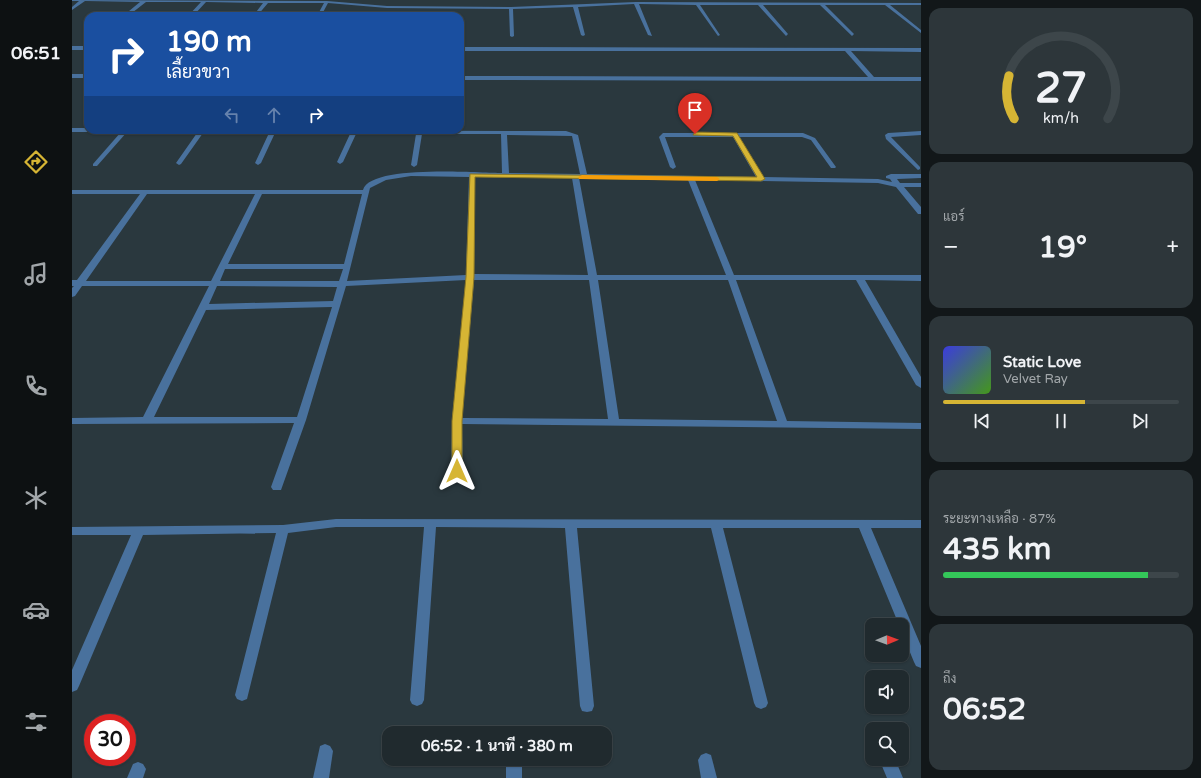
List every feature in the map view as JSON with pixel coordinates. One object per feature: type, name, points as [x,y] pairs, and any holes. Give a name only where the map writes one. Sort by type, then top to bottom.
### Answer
[{"type":"street","points":[[72,0],[327,2],[386,9],[511,8],[636,3],[921,4]]},
{"type":"street","points":[[72,9],[84,0]]},
{"type":"street","points":[[130,12],[144,1]]},
{"type":"street","points":[[194,12],[205,1]]},
{"type":"street","points":[[258,12],[267,1]]},
{"type":"street","points":[[321,12],[327,2]]},
{"type":"street","points":[[636,3],[650,34]]},
{"type":"street","points":[[759,3],[786,35]]},
{"type":"street","points":[[821,3],[852,35]]},
{"type":"street","points":[[697,4],[718,35]]},
{"type":"street","points":[[886,4],[921,32]]},
{"type":"street","points":[[575,5],[583,35]]},
{"type":"street","points":[[511,8],[512,36]]},
{"type":"street","points":[[72,48],[84,48]]},
{"type":"street","points":[[464,49],[921,50]]},
{"type":"street","points":[[846,49],[873,79]]},
{"type":"street","points":[[72,76],[84,76]]},
{"type":"street","points":[[464,78],[921,79]]},
{"type":"street","points":[[72,130],[84,130]]},
{"type":"street","points":[[464,133],[566,133],[575,136],[584,177]]},
{"type":"street","points":[[504,133],[506,176]]},
{"type":"street","points":[[918,168],[888,138],[888,135],[898,133],[921,133]]},
{"type":"street","points":[[95,165],[122,134]]},
{"type":"street","points":[[179,163],[199,134]]},
{"type":"street","points":[[258,163],[272,134]]},
{"type":"street","points":[[340,162],[353,134]]},
{"type":"street","points":[[414,164],[419,134]]},
{"type":"street","points":[[735,134],[761,179]]},
{"type":"street","points":[[673,167],[662,137],[663,135],[735,134],[809,136],[833,167]]},
{"type":"street","points":[[277,487],[301,420],[342,284],[367,186],[382,177],[392,175],[472,175],[878,181],[900,185],[921,184]]},
{"type":"street","points":[[457,471],[457,421],[470,277],[472,175]]},
{"type":"street","points":[[878,181],[891,176],[921,176]]},
{"type":"street","points":[[891,176],[921,212]]},
{"type":"street","points":[[575,177],[594,277],[614,422]]},
{"type":"street","points":[[691,179],[731,278],[782,424]]},
{"type":"street","points":[[72,192],[366,192]]},
{"type":"street","points":[[72,294],[76,283],[144,192]]},
{"type":"street","points":[[147,420],[259,193]]},
{"type":"street","points":[[223,267],[347,266]]},
{"type":"street","points":[[76,283],[215,282],[342,284],[470,277],[921,278]]},
{"type":"street","points":[[859,278],[921,385]]},
{"type":"street","points":[[203,307],[336,304]]},
{"type":"street","points":[[72,421],[301,420]]},
{"type":"street","points":[[457,421],[921,426]]},
{"type":"street","points":[[72,531],[138,532],[283,529],[336,523],[921,524]]},
{"type":"street","points":[[416,700],[430,523]]},
{"type":"street","points":[[570,524],[587,706]]},
{"type":"street","points":[[716,524],[761,703]]},
{"type":"street","points":[[863,524],[921,662]]},
{"type":"street","points":[[242,695],[283,529]]},
{"type":"street","points":[[72,686],[138,532]]},
{"type":"street","points":[[321,778],[325,751]]},
{"type":"street","points":[[706,760],[709,778]]},
{"type":"street","points":[[514,766],[514,778]]},
{"type":"street","points":[[890,766],[895,778]]},
{"type":"slow traffic","points":[[582,177],[717,179]]},
{"type":"route","points":[[457,471],[457,421],[470,277],[472,175],[761,179],[735,134],[695,134]]}]
